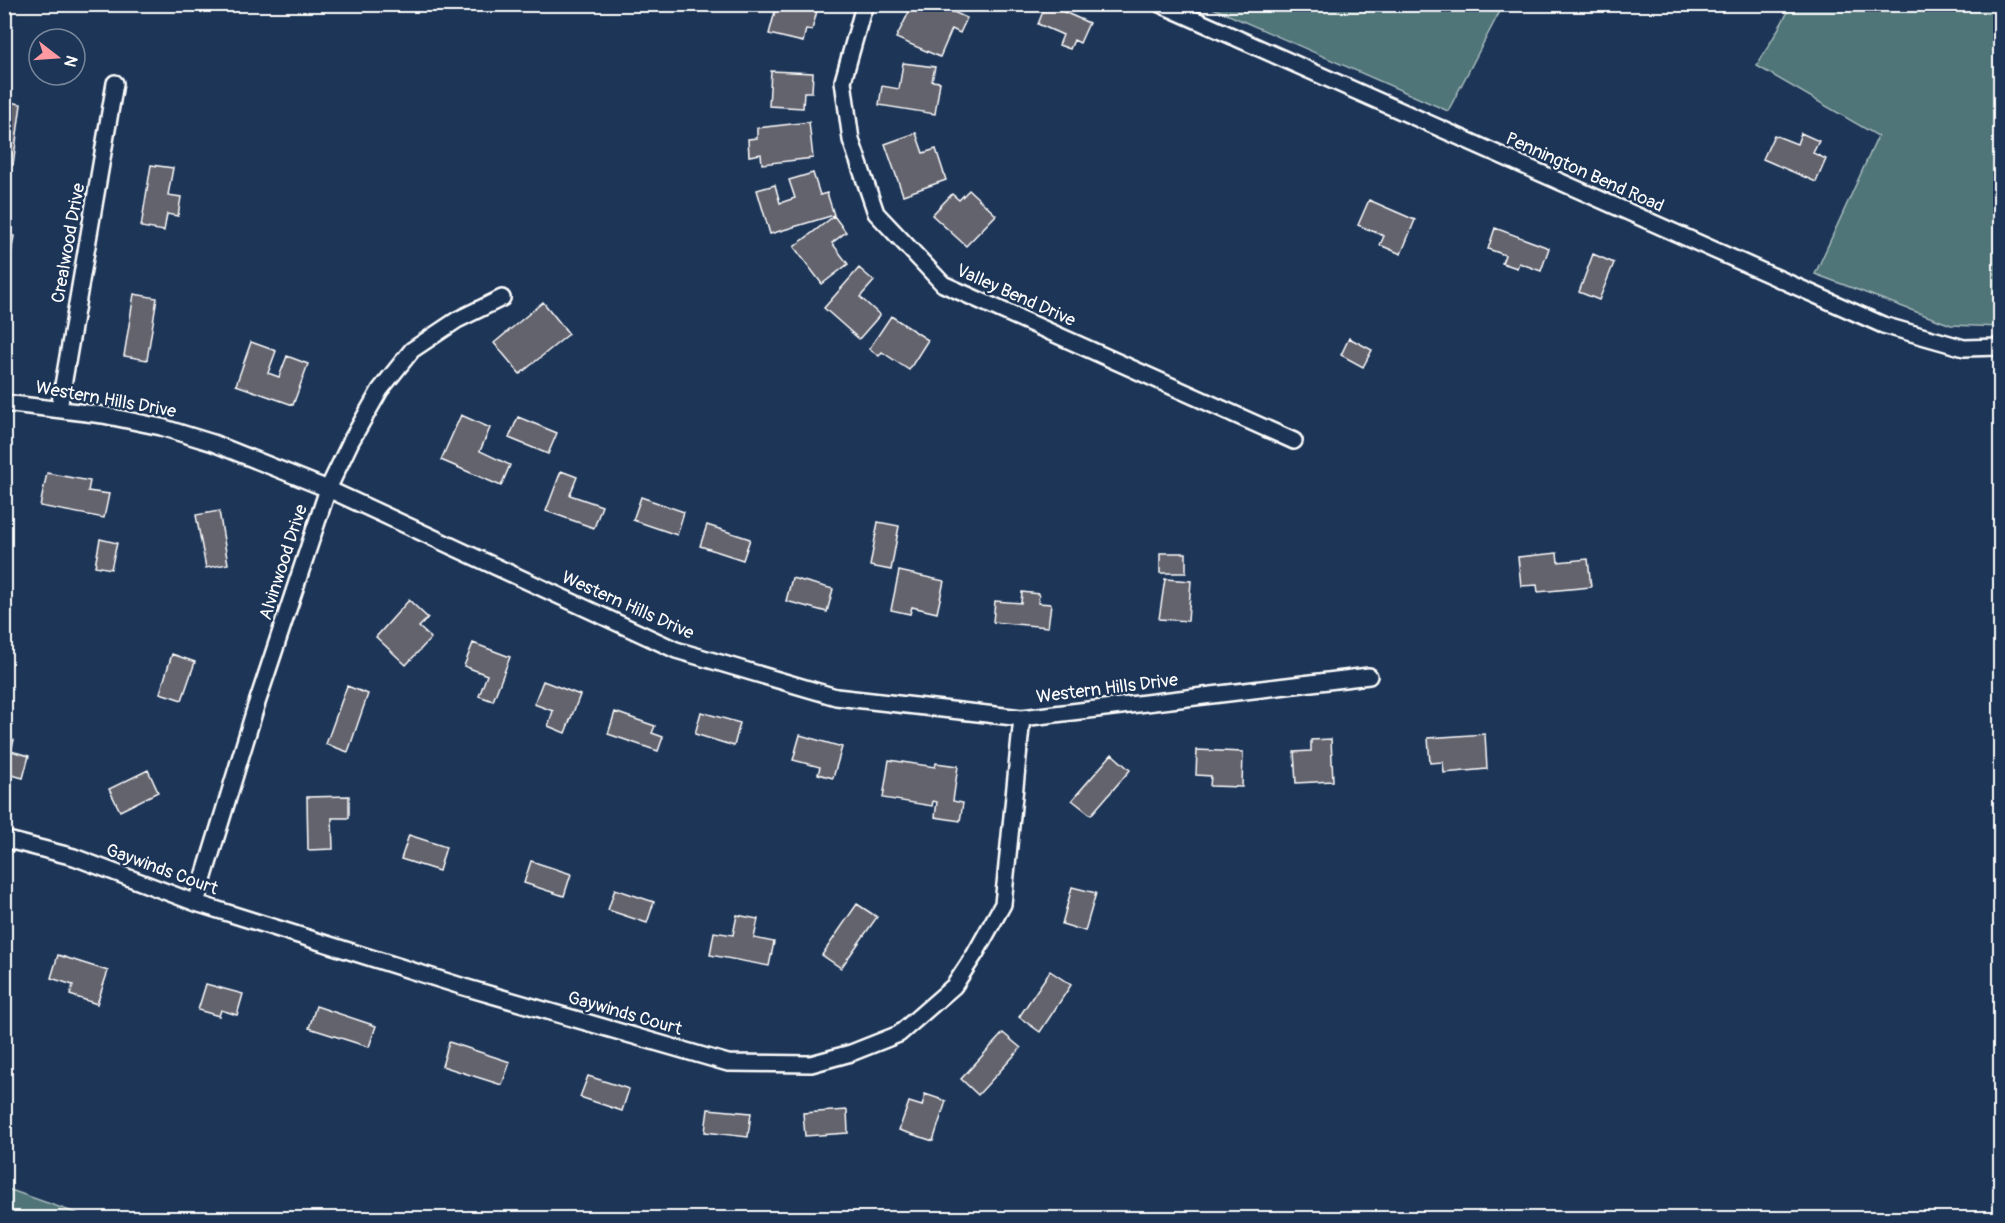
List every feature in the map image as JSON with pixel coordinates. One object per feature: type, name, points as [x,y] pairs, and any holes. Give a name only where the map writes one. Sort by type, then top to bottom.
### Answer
[{"type":"street","name":"Valley Bend Drive","points":[[866,4],[843,81],[851,140],[876,213],[943,284],[1294,441]]},
{"type":"street","name":"Pennington Bend Road","points":[[1160,4],[1883,326],[1964,348],[2001,347]]},
{"type":"street","name":"Crealwood Drive","points":[[59,409],[115,83]]},
{"type":"street","name":"Alvinwood Drive","points":[[196,903],[256,706],[328,489],[351,441],[380,390],[412,350],[457,320],[502,298]]},
{"type":"street","name":"Western Hills Drive","points":[[4,403],[131,420],[189,435],[247,455],[328,489],[676,650],[836,698],[1022,718],[1369,676]]},
{"type":"street","name":"Gaywinds Court","points":[[4,839],[74,857],[196,903],[464,987],[728,1063],[812,1064],[851,1053],[899,1034],[954,986],[975,954],[1003,904],[1022,718]]},
{"type":"green space","points":[[1206,5],[1503,5],[1448,111]]},
{"type":"green space","points":[[1792,5],[2000,5],[2000,327],[1951,325],[1815,274],[1878,136],[1757,66]]},
{"type":"green space","points":[[5,1188],[90,1218],[5,1218]]},
{"type":"building","points":[[777,4],[793,4],[817,11],[812,30],[806,29],[803,42],[769,34]]},
{"type":"building","points":[[913,4],[936,4],[967,18],[960,33],[952,29],[940,57],[896,38]]},
{"type":"building","points":[[1046,4],[1089,23],[1080,43],[1074,40],[1070,49],[1059,45],[1063,35],[1038,24]]},
{"type":"building","points":[[903,63],[935,67],[932,81],[940,82],[935,114],[879,105],[882,86],[899,89]]},
{"type":"building","points":[[771,71],[813,73],[812,92],[804,92],[803,108],[769,106]]},
{"type":"building","points":[[4,101],[21,104],[13,165],[4,164]]},
{"type":"building","points":[[809,122],[813,158],[762,164],[761,154],[749,156],[748,139],[757,138],[757,128]]},
{"type":"building","points":[[916,133],[923,153],[936,149],[946,180],[903,195],[885,144]]},
{"type":"building","points":[[1801,133],[1819,141],[1813,153],[1826,159],[1816,182],[1763,159],[1774,135],[1797,144]]},
{"type":"building","points":[[151,165],[173,168],[168,195],[181,197],[178,216],[167,214],[164,231],[141,227]]},
{"type":"building","points":[[813,173],[820,195],[827,193],[834,215],[770,234],[757,190],[775,185],[780,203],[795,198],[789,180]]},
{"type":"building","points":[[969,190],[996,215],[966,246],[932,215],[952,194],[959,200]]},
{"type":"building","points":[[1369,200],[1415,220],[1401,254],[1380,245],[1384,236],[1358,225]]},
{"type":"building","points":[[834,216],[846,232],[832,243],[848,264],[822,284],[794,247]]},
{"type":"building","points":[[1495,228],[1549,248],[1541,271],[1519,263],[1517,268],[1502,263],[1505,255],[1488,249]]},
{"type":"building","points":[[4,234],[14,236],[4,296]]},
{"type":"building","points":[[1593,254],[1614,263],[1599,300],[1579,292]]},
{"type":"building","points":[[859,268],[874,281],[860,297],[880,315],[859,339],[824,308]]},
{"type":"building","points":[[134,294],[157,298],[147,360],[124,356]]},
{"type":"building","points":[[543,302],[569,334],[520,374],[494,343]]},
{"type":"building","points":[[891,316],[928,340],[909,370],[882,352],[879,356],[869,349]]},
{"type":"building","points":[[1349,338],[1372,350],[1363,367],[1341,355]]},
{"type":"building","points":[[251,342],[276,351],[268,373],[279,377],[287,356],[308,364],[293,405],[236,385]]},
{"type":"building","points":[[461,415],[490,428],[480,451],[510,465],[501,486],[441,460]]},
{"type":"building","points":[[518,417],[557,433],[548,454],[509,438]]},
{"type":"building","points":[[561,471],[577,477],[570,495],[602,506],[594,528],[546,511]]},
{"type":"building","points":[[47,473],[90,481],[88,491],[109,494],[104,518],[40,506]]},
{"type":"building","points":[[641,497],[684,512],[677,535],[633,520]]},
{"type":"building","points":[[219,511],[228,564],[206,568],[196,515]]},
{"type":"building","points":[[878,522],[899,526],[891,570],[870,566]]},
{"type":"building","points":[[707,525],[750,539],[743,560],[700,546]]},
{"type":"building","points":[[100,539],[117,543],[111,569],[95,566]]},
{"type":"building","points":[[1160,553],[1186,553],[1186,573],[1160,573]]},
{"type":"building","points":[[1557,553],[1558,562],[1588,559],[1591,587],[1538,592],[1537,585],[1521,586],[1518,557]]},
{"type":"building","points":[[899,571],[944,581],[937,613],[912,607],[910,614],[891,610]]},
{"type":"building","points":[[792,578],[833,589],[827,612],[786,601]]},
{"type":"building","points":[[1165,579],[1191,581],[1188,621],[1159,619]]},
{"type":"building","points":[[1022,592],[1039,594],[1038,603],[1051,604],[1048,627],[993,622],[995,601],[1021,603]]},
{"type":"building","points":[[409,600],[428,618],[419,627],[431,638],[406,665],[376,637]]},
{"type":"building","points":[[473,643],[510,657],[493,701],[479,696],[487,675],[464,666]]},
{"type":"building","points":[[172,654],[195,662],[182,700],[160,693]]},
{"type":"building","points":[[543,681],[580,695],[565,733],[548,726],[553,711],[534,704]]},
{"type":"building","points":[[347,686],[368,694],[348,752],[326,744]]},
{"type":"building","points":[[615,712],[655,726],[652,733],[663,737],[658,751],[608,734]]},
{"type":"building","points":[[701,712],[740,723],[734,746],[695,734]]},
{"type":"building","points":[[1485,734],[1487,769],[1444,773],[1443,762],[1430,763],[1428,738]]},
{"type":"building","points":[[800,735],[842,747],[833,778],[818,774],[820,767],[793,760]]},
{"type":"building","points":[[4,737],[14,740],[11,751],[29,756],[23,778],[4,773]]},
{"type":"building","points":[[1331,739],[1333,781],[1296,783],[1294,752],[1311,751],[1311,740]]},
{"type":"building","points":[[1197,750],[1243,752],[1242,787],[1210,786],[1211,776],[1196,775]]},
{"type":"building","points":[[1112,754],[1130,770],[1091,815],[1072,800]]},
{"type":"building","points":[[889,760],[935,767],[936,763],[958,766],[953,801],[963,803],[960,821],[935,817],[937,802],[933,801],[932,806],[883,798]]},
{"type":"building","points":[[148,770],[158,792],[120,811],[109,789]]},
{"type":"building","points":[[349,796],[349,818],[332,818],[333,849],[308,850],[307,797]]},
{"type":"building","points":[[409,835],[446,847],[439,871],[401,859]]},
{"type":"building","points":[[531,861],[571,874],[564,896],[524,883]]},
{"type":"building","points":[[1072,887],[1096,893],[1085,931],[1062,924]]},
{"type":"building","points":[[615,889],[654,902],[647,923],[608,910]]},
{"type":"building","points":[[857,904],[877,917],[841,968],[822,955]]},
{"type":"building","points":[[737,915],[758,919],[754,938],[774,942],[769,966],[710,955],[714,932],[733,935]]},
{"type":"building","points":[[58,955],[108,971],[97,1004],[70,995],[73,985],[51,978]]},
{"type":"building","points":[[1050,971],[1071,985],[1040,1032],[1019,1017]]},
{"type":"building","points":[[206,984],[243,994],[237,1015],[221,1010],[219,1016],[198,1010]]},
{"type":"building","points":[[316,1006],[376,1026],[369,1047],[309,1028]]},
{"type":"building","points":[[1003,1033],[1021,1048],[978,1095],[961,1079]]},
{"type":"building","points":[[449,1042],[510,1062],[502,1085],[442,1066]]},
{"type":"building","points":[[588,1076],[629,1089],[622,1111],[580,1097]]},
{"type":"building","points":[[925,1094],[946,1101],[933,1141],[899,1130],[909,1102],[922,1106]]},
{"type":"building","points":[[708,1109],[751,1113],[748,1137],[705,1132]]},
{"type":"building","points":[[847,1110],[848,1133],[805,1136],[803,1113]]}]
